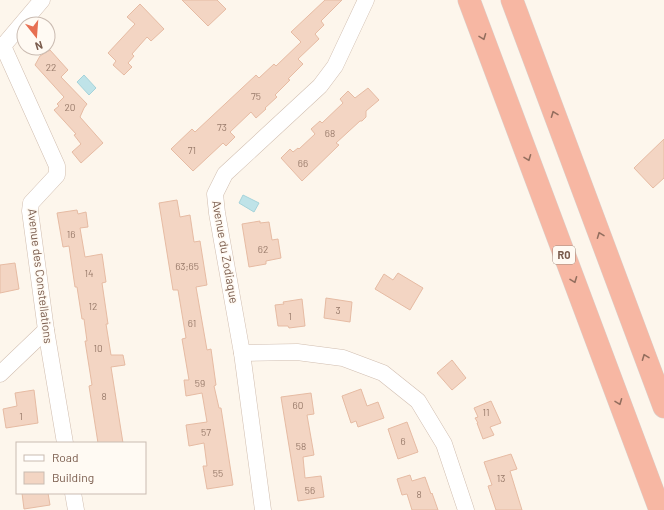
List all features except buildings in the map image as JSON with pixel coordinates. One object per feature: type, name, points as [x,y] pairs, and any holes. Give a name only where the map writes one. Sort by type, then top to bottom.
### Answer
[{"type":"highway","name":"R0","points":[[469,0],[660,510]]},
{"type":"highway","points":[[512,0],[664,407]]},
{"type":"street","name":"Avenue des Constellations","points":[[42,0],[2,48],[56,166],[57,175],[31,203],[30,210],[46,330],[65,442]]},
{"type":"street","name":"Avenue du Zodiaque","points":[[263,510],[242,353],[215,194],[225,174],[320,86],[335,66],[366,0]]},
{"type":"street","points":[[0,374],[46,330]]},
{"type":"street","points":[[242,353],[297,352],[343,358],[383,374],[418,401],[444,444],[466,510]]},
{"type":"street","points":[[73,494],[76,510]]},
{"type":"water","points":[[84,75],[96,88],[89,95],[77,82]]},
{"type":"water","points":[[243,195],[259,203],[254,212],[239,203]]}]
